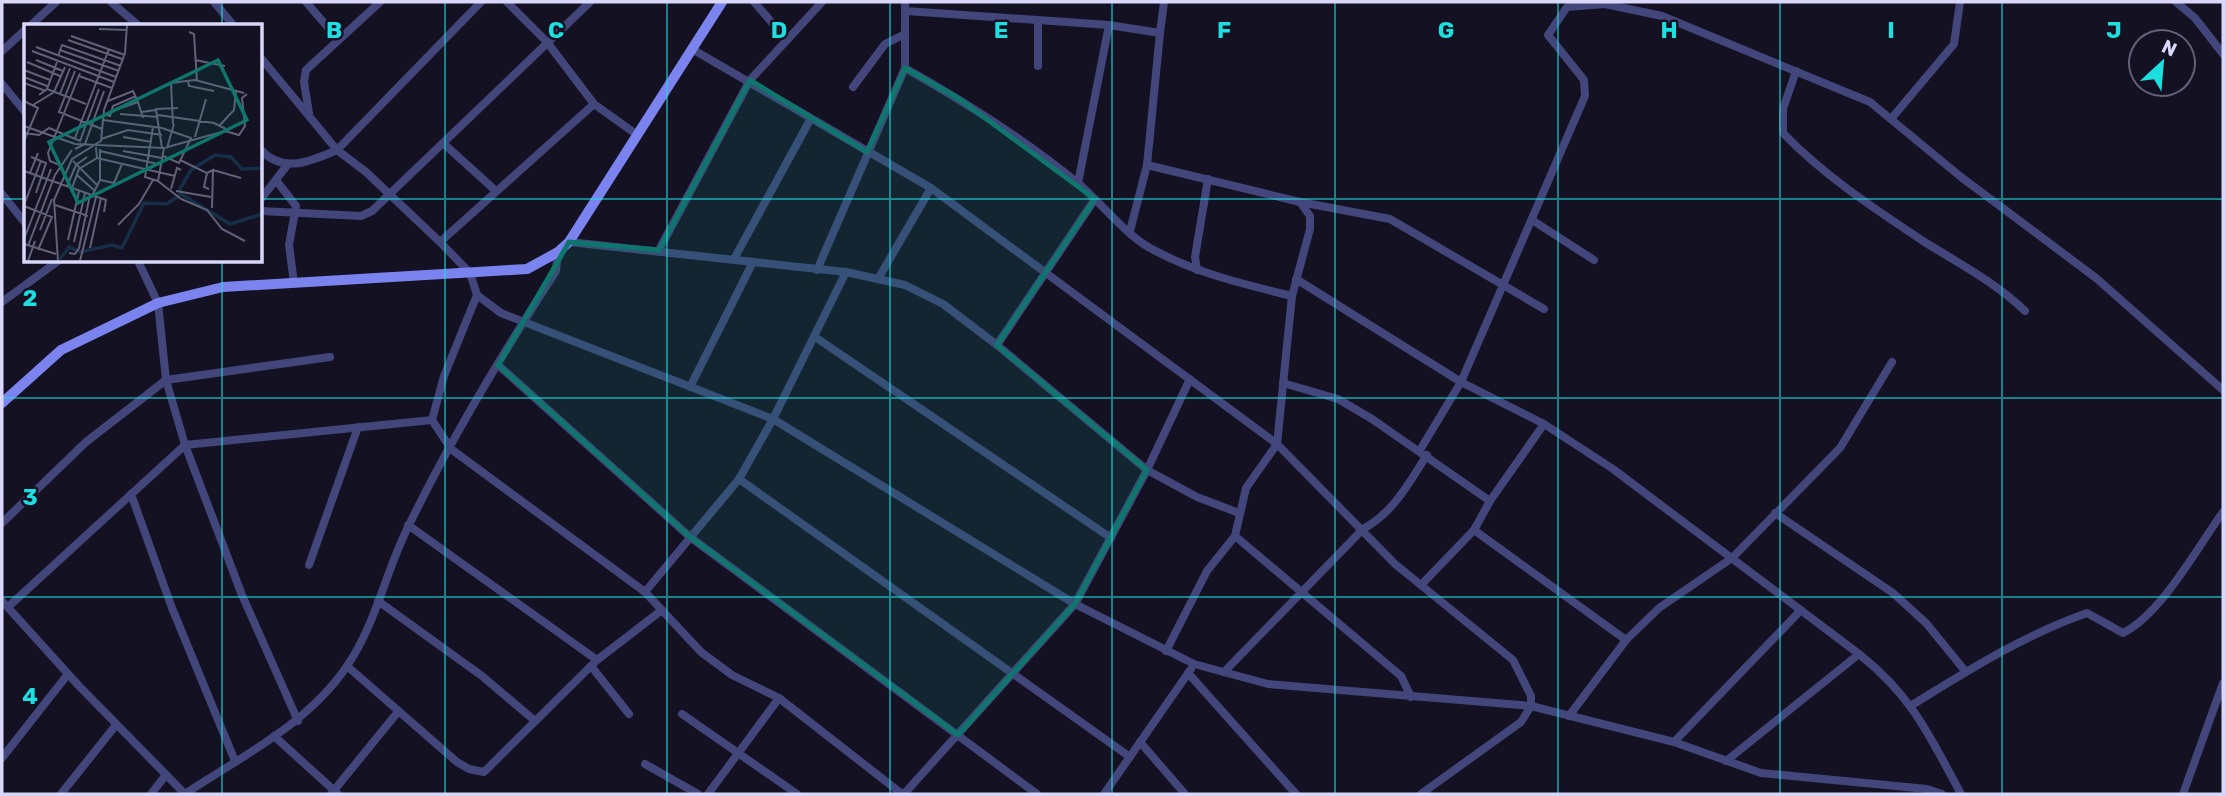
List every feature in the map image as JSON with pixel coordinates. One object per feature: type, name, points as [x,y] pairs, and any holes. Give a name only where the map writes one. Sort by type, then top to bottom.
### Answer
[{"type":"main road","points":[[2,403],[61,350],[158,303],[223,287],[527,269],[558,252],[569,242],[722,2]]},
{"type":"street","points":[[34,24],[56,2]]},
{"type":"street","points":[[111,2],[137,24]]},
{"type":"street","points":[[214,2],[232,24]]},
{"type":"street","points":[[306,2],[338,39]]},
{"type":"street","points":[[309,116],[304,82],[306,70],[380,2]]},
{"type":"street","points":[[262,151],[270,160],[288,164],[309,163],[337,150],[481,2]]},
{"type":"street","points":[[507,2],[547,42],[594,104],[636,134]]},
{"type":"street","points":[[262,211],[362,216],[390,194],[590,2]]},
{"type":"street","points":[[754,2],[787,40]]},
{"type":"street","points":[[659,250],[750,80],[822,2]]},
{"type":"street","points":[[1130,231],[1147,165],[1164,2]]},
{"type":"street","points":[[1892,119],[1954,44],[1961,2]]},
{"type":"street","points":[[2175,2],[2195,18],[2223,54]]},
{"type":"street","points":[[1224,672],[1363,529],[1382,519],[1395,504],[1461,382],[1585,96],[1584,80],[1548,35],[1567,8],[1605,4],[1662,16],[1870,102],[1961,177],[2096,278],[2223,390]]},
{"type":"street","points":[[817,270],[905,68],[905,6],[1109,25],[1160,33]]},
{"type":"street","points":[[1038,20],[1038,66]]},
{"type":"street","points":[[1078,183],[1109,25]]},
{"type":"street","points":[[2,51],[24,33]]},
{"type":"street","points":[[853,87],[869,61],[885,44],[905,34]]},
{"type":"street","points":[[692,49],[750,80],[810,120],[931,188],[1190,379],[1277,444],[1395,564],[1513,660],[1527,684],[1531,706],[1513,731],[1421,794]]},
{"type":"street","points":[[262,59],[337,150],[390,194],[440,242],[470,273],[477,295],[501,313],[772,419],[1075,604],[1194,664],[1268,684],[1531,706],[1674,742],[1761,773],[1927,789],[1942,794]]},
{"type":"street","points":[[905,68],[958,98],[1078,183],[1147,246],[1197,270],[1292,296]]},
{"type":"street","points":[[1796,71],[1783,108],[1783,133],[1802,153],[1867,202],[2003,290],[2025,311]]},
{"type":"street","points":[[2,84],[24,111]]},
{"type":"street","points":[[440,242],[594,104]]},
{"type":"street","points":[[734,259],[810,120]]},
{"type":"street","points":[[443,143],[496,191]]},
{"type":"street","points":[[262,198],[288,164]]},
{"type":"street","points":[[1147,165],[1300,202],[1390,219],[1544,309]]},
{"type":"street","points":[[1197,270],[1195,257],[1208,179]]},
{"type":"street","points":[[276,180],[296,206],[289,245],[294,283]]},
{"type":"street","points":[[878,279],[931,188]]},
{"type":"street","points":[[2,194],[24,222]]},
{"type":"street","points":[[998,345],[1095,199]]},
{"type":"street","points":[[1166,651],[1207,571],[1235,536],[1246,488],[1277,444],[1292,296],[1310,229],[1310,216],[1300,202]]},
{"type":"street","points":[[1532,220],[1594,260]]},
{"type":"street","points":[[569,242],[846,272],[905,285],[943,304],[998,345],[1147,470],[1197,497],[1239,513]]},
{"type":"street","points":[[432,420],[185,444],[5,604],[116,725],[185,794],[298,721],[347,666],[378,601],[408,525],[523,322],[556,271],[558,252]]},
{"type":"street","points":[[2,301],[57,262]]},
{"type":"street","points":[[138,262],[158,303],[166,380],[185,444],[242,595],[298,721]]},
{"type":"street","points":[[690,387],[753,262]]},
{"type":"street","points":[[645,592],[739,479],[815,337],[846,272]]},
{"type":"street","points":[[1296,279],[1461,382],[1544,424],[1613,469],[1859,654],[1884,674],[1912,705],[1961,794]]},
{"type":"street","points":[[477,295],[444,376],[432,420],[451,449],[645,592],[701,652],[732,675],[779,698],[903,794],[1013,676],[1075,604],[1147,470],[1190,379]]},
{"type":"street","points":[[815,337],[1111,538]]},
{"type":"street","points":[[2,523],[86,442],[166,380],[330,357]]},
{"type":"street","points":[[1569,716],[1626,640],[1659,608],[1732,558],[1840,448],[1892,362]]},
{"type":"street","points":[[498,365],[690,537],[1037,794]]},
{"type":"street","points":[[1283,383],[1338,399],[1424,453],[1490,500]]},
{"type":"street","points":[[1422,584],[1474,530],[1490,500],[1544,424]]},
{"type":"street","points":[[309,565],[358,428]]},
{"type":"street","points":[[739,479],[1130,757]]},
{"type":"street","points":[[131,494],[172,608],[235,761]]},
{"type":"street","points":[[1912,705],[2025,637],[2087,613],[2123,632],[2137,625],[2160,599],[2223,512]]},
{"type":"street","points":[[1775,513],[1893,593],[1926,623],[1966,672]]},
{"type":"street","points":[[408,525],[594,663],[629,714]]},
{"type":"street","points":[[1474,530],[1626,640]]},
{"type":"street","points":[[1235,536],[1401,676],[1411,697]]},
{"type":"street","points":[[378,601],[482,676],[534,720]]},
{"type":"street","points":[[347,666],[397,713],[457,762],[468,769],[484,772],[594,663],[662,610]]},
{"type":"street","points":[[1674,742],[1801,610]]},
{"type":"street","points":[[1726,761],[1859,654]]},
{"type":"street","points":[[1104,794],[1194,664]]},
{"type":"street","points":[[1188,673],[1296,794]]},
{"type":"street","points":[[2,758],[68,674]]},
{"type":"street","points":[[2183,794],[2223,682]]},
{"type":"street","points":[[708,794],[779,698]]},
{"type":"street","points":[[274,736],[334,793],[397,713]]},
{"type":"street","points":[[682,714],[797,794]]},
{"type":"street","points":[[61,794],[116,725]]},
{"type":"street","points":[[1140,742],[1185,794]]},
{"type":"street","points":[[645,764],[698,794]]},
{"type":"street","points":[[151,794],[165,776]]},
{"type":"highlighted area","points":[[905,68],[958,98],[1095,199],[997,345],[1147,470],[1075,604],[958,735],[690,537],[498,365],[569,242],[659,250],[750,80],[867,152]]}]
